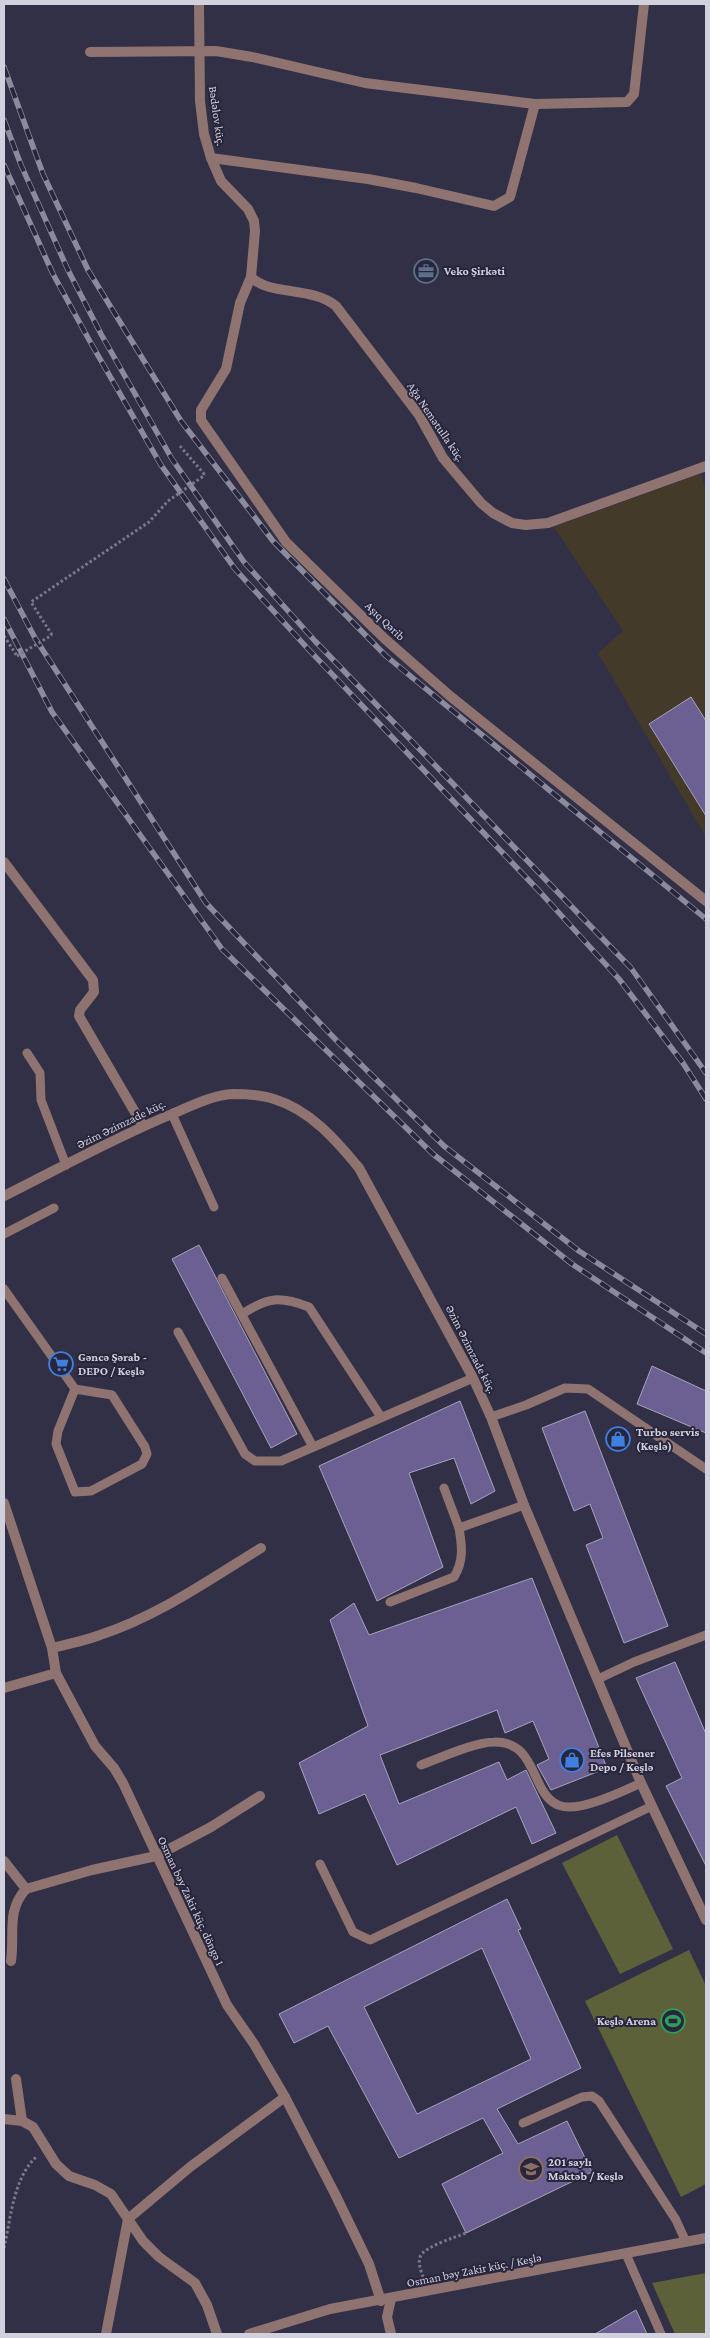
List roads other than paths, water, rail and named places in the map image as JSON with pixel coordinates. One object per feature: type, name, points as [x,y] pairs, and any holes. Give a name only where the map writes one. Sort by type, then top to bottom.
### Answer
[{"type":"street","name":"Bədəlov küç.","points":[[199,4],[200,101],[211,158],[221,180],[236,194],[254,221],[252,277]]},
{"type":"street","points":[[90,52],[216,51],[252,57],[365,83],[535,104],[626,102],[634,94],[644,4]]},
{"type":"street","points":[[211,158],[351,179],[368,179],[494,206],[510,197],[535,104]]},
{"type":"street","name":"Ağa Nemətulla küç.","points":[[252,277],[264,286],[322,296],[336,306],[419,414],[443,458],[481,503],[493,514],[512,523],[526,525],[548,523],[706,466]]},
{"type":"street","name":"Aşıq Qərib","points":[[252,277],[240,303],[226,369],[201,410],[201,420],[286,542],[385,639],[450,696],[706,901]]},
{"type":"street","points":[[4,862],[93,980],[94,992],[80,1010],[79,1016],[142,1126]]},
{"type":"street","name":"Əzim Əzimzade küç.","points":[[4,1196],[142,1126],[199,1102],[232,1094],[255,1095],[275,1099],[297,1110],[323,1128],[359,1168],[473,1378],[491,1417],[524,1505],[641,1783],[706,1920]]},
{"type":"street","name":"Osman bəy Zakir küç. döngə 1","points":[[4,1503],[52,1648],[56,1673],[95,1746],[114,1768],[123,1783],[227,2005],[254,2044],[285,2097],[386,2300]]},
{"type":"street","points":[[52,1648],[100,1636],[168,1605],[261,1548]]},
{"type":"street","points":[[4,1688],[56,1673]]},
{"type":"street","points":[[11,1961],[14,1940],[12,1911],[17,1899],[26,1889],[92,1870],[156,1856],[211,1827],[260,1796]]},
{"type":"street","points":[[4,1861],[26,1889]]},
{"type":"street","points":[[16,2080],[22,2121]]},
{"type":"street","points":[[106,2334],[128,2219],[190,2167],[285,2097]]},
{"type":"street","points":[[4,2119],[22,2121],[32,2127],[56,2164],[69,2176],[95,2185],[111,2194],[143,2241],[159,2257],[195,2283],[207,2305],[217,2334]]},
{"type":"street","name":"Osman bəy Zakir küç. / Keşlə","points":[[249,2334],[330,2309],[386,2300],[706,2238]]},
{"type":"street","points":[[386,2300],[391,2334]]},
{"type":"lane","points":[[27,1053],[39,1070],[41,1100],[66,1165]]},
{"type":"lane","points":[[172,1114],[214,1207]]},
{"type":"lane","points":[[4,1234],[54,1208]]},
{"type":"lane","points":[[222,1278],[312,1447]]},
{"type":"lane","points":[[4,1288],[75,1389],[112,1395],[145,1447],[147,1454],[142,1464],[92,1491],[75,1492],[56,1444],[58,1431],[75,1389]]},
{"type":"lane","points":[[242,1314],[261,1302],[274,1299],[290,1300],[309,1307],[381,1417]]},
{"type":"lane","points":[[178,1332],[245,1454],[255,1461],[275,1462],[473,1378]]},
{"type":"lane","points":[[491,1417],[526,1405],[565,1388],[588,1389],[706,1469]]},
{"type":"lane","points":[[390,1602],[454,1577],[462,1561],[459,1528],[444,1488]]},
{"type":"lane","points":[[459,1528],[524,1505]]},
{"type":"lane","points":[[598,1678],[634,1662],[706,1635]]},
{"type":"lane","points":[[421,1764],[493,1742],[510,1745],[523,1753],[547,1795],[557,1805],[568,1807],[599,1802],[641,1783]]},
{"type":"lane","points":[[320,1864],[353,1932],[370,1940],[652,1806]]},
{"type":"lane","points":[[523,2123],[582,2097],[592,2096],[599,2101],[676,2220],[686,2242]]},
{"type":"lane","points":[[626,2254],[661,2334]]},
{"type":"railway","points":[[4,67],[43,174],[88,270],[181,421],[273,541],[386,656],[706,919]]},
{"type":"railway","points":[[4,120],[21,165],[68,270],[101,334],[172,459],[244,562],[315,641],[631,968],[706,1073]]},
{"type":"railway","points":[[4,165],[53,274],[88,338],[161,465],[235,569],[310,651],[540,892],[619,979],[683,1063],[706,1099]]},
{"type":"railway","points":[[4,579],[35,638],[206,903],[336,1040],[444,1146],[579,1251],[706,1334]]},
{"type":"railway","points":[[4,619],[52,712],[222,949],[433,1154],[572,1264],[706,1353]]},
{"type":"place","name":"Veko Şirkəti","points":[[426,271]]},
{"type":"place","name":"Gəncə Şərab - DEPO / Keşlə","points":[[61,1364]]},
{"type":"place","name":"Turbo servis (Keşlə)","points":[[618,1439]]},
{"type":"place","name":"Efes Pilsener Depo / Keşlə","points":[[572,1760]]},
{"type":"place","name":"Keşlə Arena","points":[[673,2021]]},
{"type":"place","name":"201 saylı Məktəb / Keşlə","points":[[531,2169]]}]
